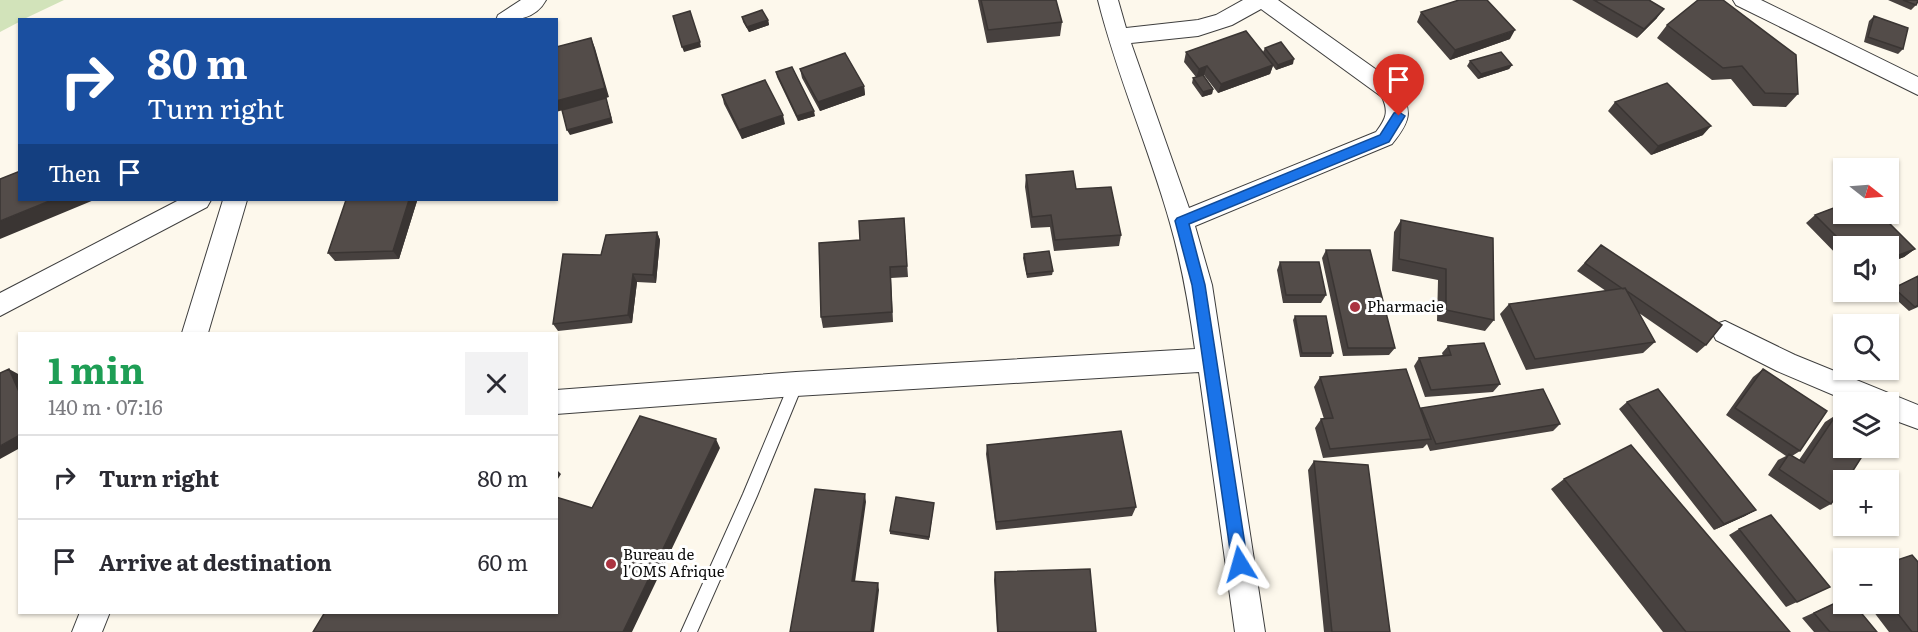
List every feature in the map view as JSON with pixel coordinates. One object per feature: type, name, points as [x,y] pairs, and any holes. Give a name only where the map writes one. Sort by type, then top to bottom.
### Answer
[{"type":"street","points":[[509,18],[536,0]]},
{"type":"street","points":[[1108,0],[1118,37],[1182,221],[1199,285],[1250,632]]},
{"type":"street","points":[[1118,37],[1198,28],[1224,20],[1261,0],[1390,91],[1397,104],[1399,116],[1384,138],[1182,221]]},
{"type":"street","points":[[1743,0],[1918,87]]},
{"type":"street","points":[[0,304],[197,201]]},
{"type":"street","points":[[195,332],[235,201]]},
{"type":"street","points":[[1725,332],[1786,363],[1856,392]]},
{"type":"street","points":[[558,402],[796,384],[1211,360]]},
{"type":"street","points":[[1899,409],[1918,417]]},
{"type":"street","points":[[87,632],[94,614]]},
{"type":"lane","points":[[689,632],[750,496],[796,384]]},
{"type":"green space","points":[[0,0],[64,0],[26,18],[18,18],[18,23],[0,32]]},
{"type":"building","points":[[981,0],[1056,0],[1062,22],[988,30]]},
{"type":"building","points":[[1459,0],[1487,0],[1515,30],[1455,50],[1421,12]]},
{"type":"building","points":[[1594,0],[1649,0],[1664,9],[1644,29]]},
{"type":"building","points":[[1698,0],[1723,0],[1796,55],[1798,94],[1765,93],[1742,66],[1723,68],[1667,25]]},
{"type":"building","points":[[1903,0],[1918,0],[1918,1],[1916,5]]},
{"type":"building","points":[[762,10],[768,20],[747,27],[742,17]]},
{"type":"building","points":[[690,11],[700,42],[682,47],[673,16]]},
{"type":"building","points":[[1874,16],[1908,28],[1903,49],[1868,37]]},
{"type":"building","points":[[1246,31],[1273,65],[1221,84],[1207,66],[1199,69],[1186,52]]},
{"type":"building","points":[[591,38],[605,88],[558,100],[558,46]]},
{"type":"building","points":[[1281,42],[1294,59],[1278,65],[1265,48]]},
{"type":"building","points":[[1501,52],[1512,65],[1481,74],[1470,61]]},
{"type":"building","points":[[845,53],[864,86],[818,102],[800,69]]},
{"type":"building","points":[[792,67],[814,111],[797,116],[776,72]]},
{"type":"building","points":[[1203,75],[1213,89],[1203,92],[1193,78]]},
{"type":"building","points":[[765,80],[783,115],[739,130],[722,95]]},
{"type":"building","points":[[1667,83],[1711,126],[1658,146],[1615,102]]},
{"type":"building","points":[[606,98],[611,118],[567,130],[562,110]]},
{"type":"building","points":[[1073,171],[1076,189],[1111,187],[1121,235],[1055,240],[1051,215],[1032,217],[1026,175]]},
{"type":"building","points":[[18,172],[18,201],[50,201],[0,221],[0,179]]},
{"type":"building","points":[[346,201],[409,201],[393,251],[328,253]]},
{"type":"building","points":[[1833,208],[1833,224],[1890,224],[1915,249],[1899,255],[1899,236],[1836,236],[1815,215]]},
{"type":"building","points":[[904,218],[907,266],[890,267],[892,312],[821,317],[819,243],[860,240],[859,221]]},
{"type":"building","points":[[1401,220],[1493,238],[1494,320],[1446,310],[1446,269],[1399,259]]},
{"type":"building","points":[[657,232],[653,275],[633,274],[628,315],[553,324],[563,254],[601,255],[606,235]]},
{"type":"building","points":[[1601,245],[1722,325],[1706,345],[1585,263]]},
{"type":"building","name":"Pharmacie","points":[[1326,250],[1370,250],[1395,348],[1348,348]]},
{"type":"building","points":[[1049,251],[1053,271],[1027,274],[1024,254]]},
{"type":"building","points":[[1280,262],[1319,262],[1326,295],[1286,295]]},
{"type":"building","points":[[1918,276],[1918,305],[1915,307],[1899,293],[1899,286]]},
{"type":"building","points":[[1625,288],[1655,342],[1535,359],[1509,304]]},
{"type":"building","points":[[1295,316],[1326,316],[1333,353],[1302,353]]},
{"type":"building","points":[[1484,343],[1500,384],[1431,390],[1419,358],[1451,355],[1448,346]]},
{"type":"building","points":[[9,369],[18,389],[18,436],[0,446],[0,373]]},
{"type":"building","points":[[1406,369],[1431,439],[1330,449],[1321,419],[1333,418],[1320,377]]},
{"type":"building","points":[[1763,369],[1827,411],[1800,451],[1735,408]]},
{"type":"building","points":[[1543,389],[1560,424],[1436,444],[1421,408]]},
{"type":"building","points":[[1658,389],[1756,510],[1724,524],[1627,402]]},
{"type":"building","name":"Bureau de l'OMS Afrique","points":[[640,416],[716,439],[623,632],[313,632],[324,614],[558,614],[558,498],[592,508]]},
{"type":"building","points":[[1833,420],[1833,458],[1861,458],[1853,470],[1833,470],[1833,501],[1831,504],[1779,469],[1789,454],[1804,463]]},
{"type":"building","points":[[1121,431],[1136,507],[996,522],[987,445]]},
{"type":"building","points":[[1631,445],[1790,632],[1686,632],[1564,479]]},
{"type":"building","points":[[1314,461],[1368,465],[1390,632],[1332,632]]},
{"type":"building","points":[[815,489],[865,494],[852,581],[878,583],[871,632],[790,632]]},
{"type":"building","points":[[896,497],[934,503],[929,537],[890,531]]},
{"type":"building","points":[[1771,515],[1830,587],[1797,602],[1739,529]]},
{"type":"building","points":[[1912,555],[1918,562],[1918,632],[1912,632],[1898,614],[1899,559]]},
{"type":"building","points":[[1090,569],[1096,632],[998,632],[995,572]]},
{"type":"building","points":[[1833,604],[1833,614],[1862,614],[1877,632],[1830,632],[1814,613]]},
{"type":"place","name":"Pharmacie","points":[[1355,307]]},
{"type":"place","name":"Bureau de l'OMS Afrique","points":[[611,564]]},
{"type":"route","points":[[1240,564],[1199,285],[1182,221],[1384,138],[1393,128],[1399,116]]}]
